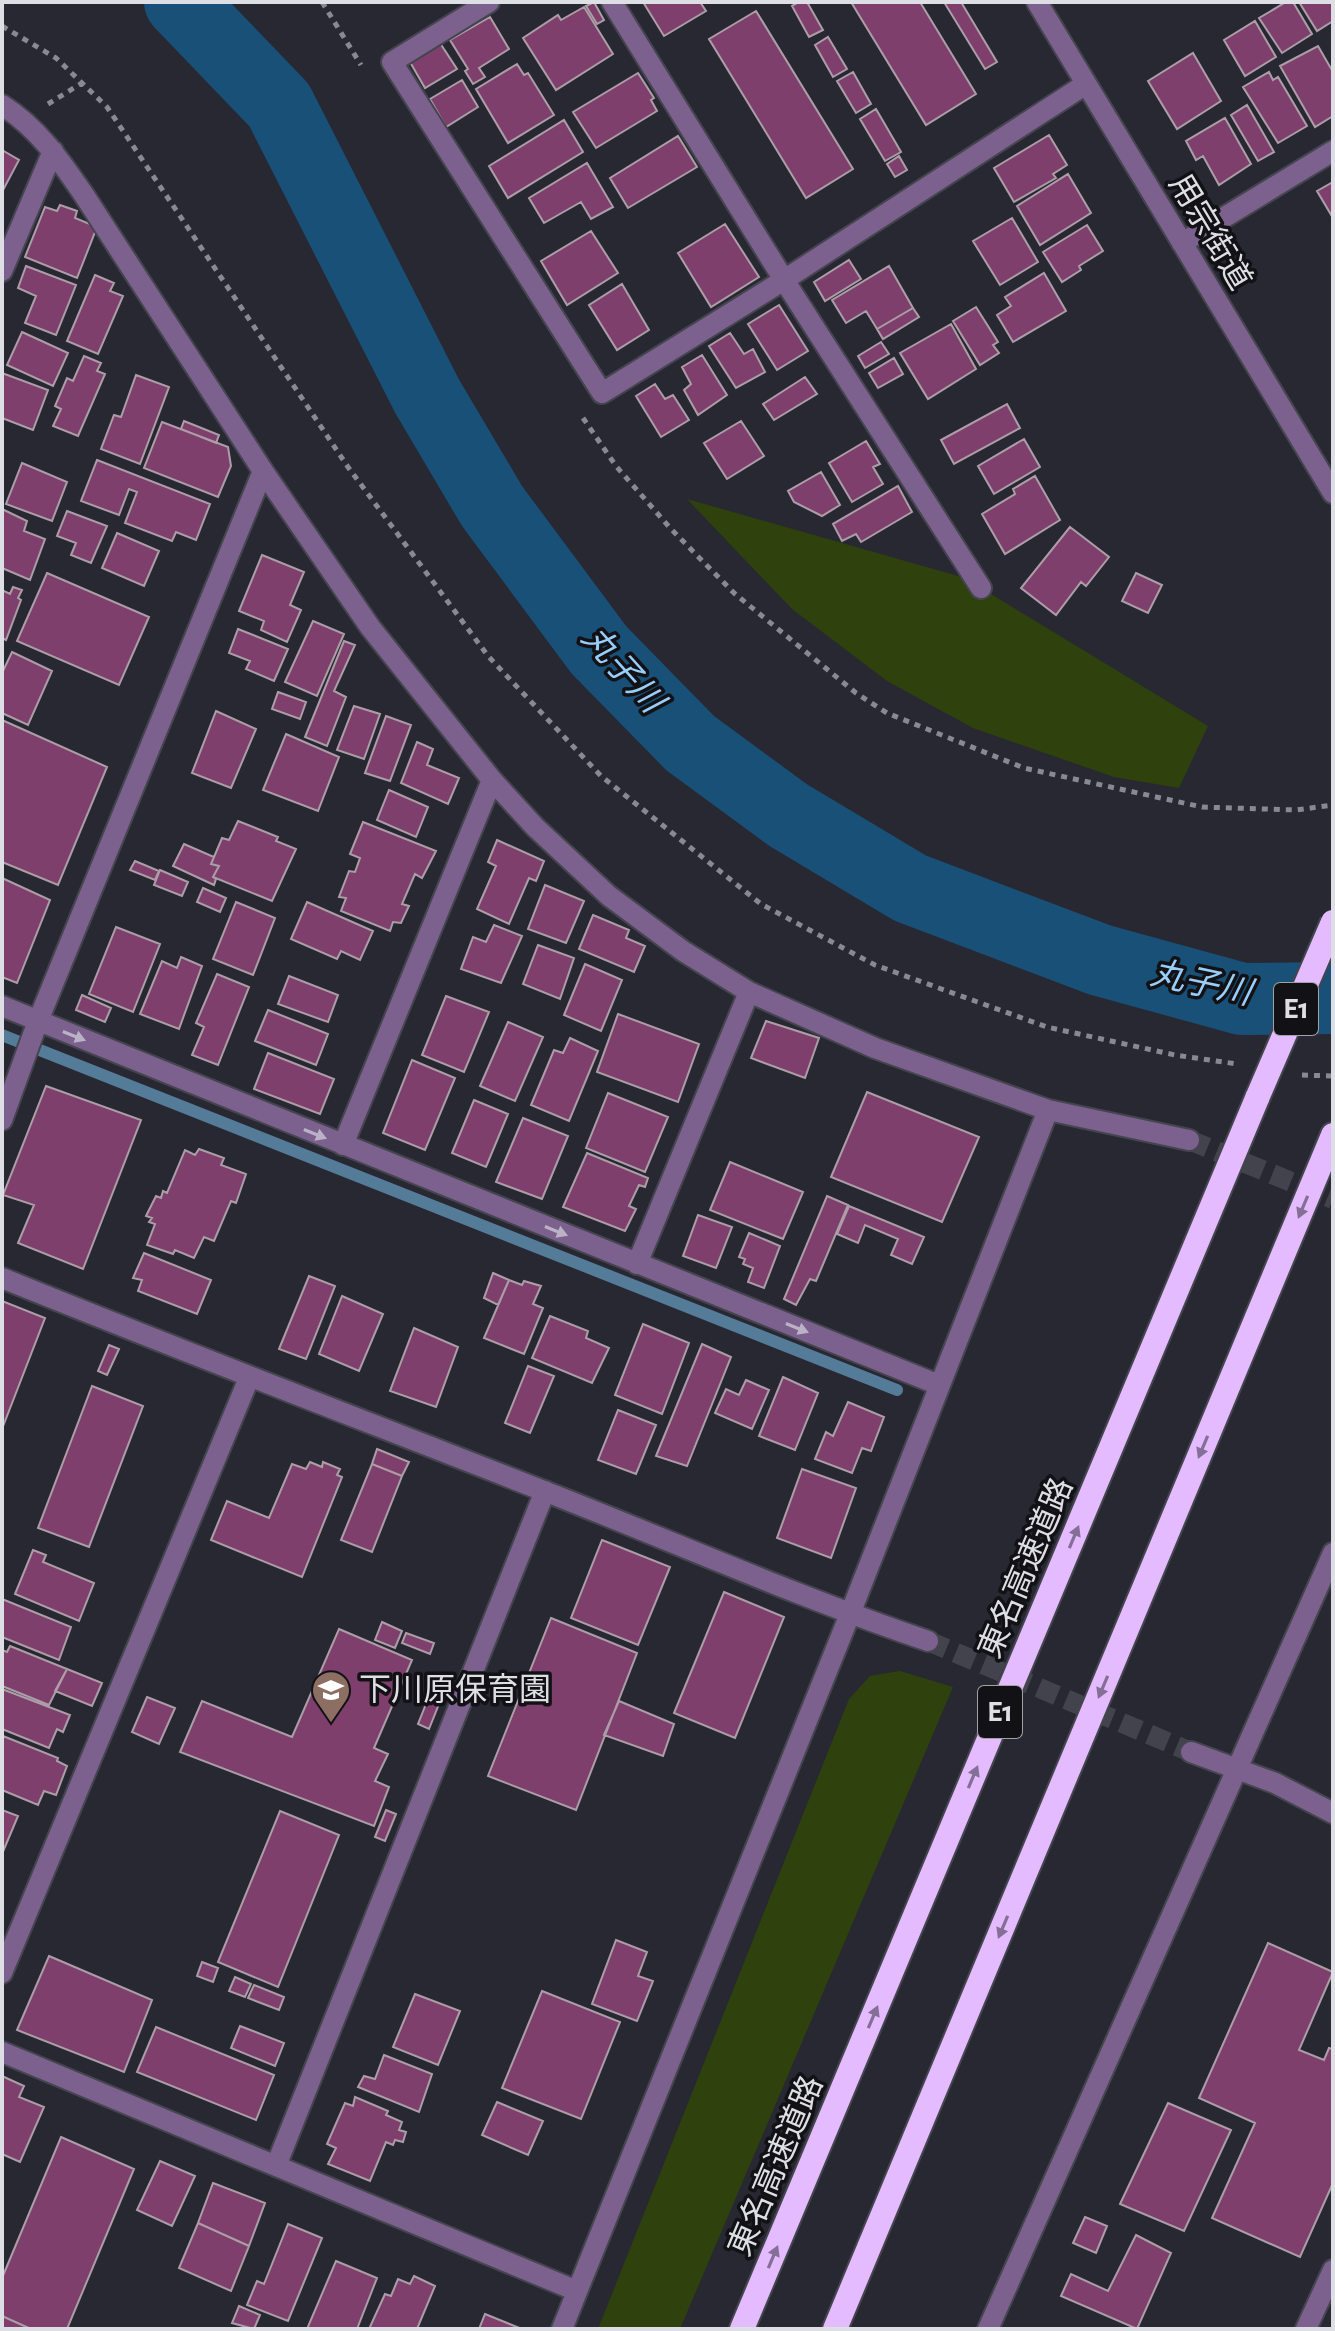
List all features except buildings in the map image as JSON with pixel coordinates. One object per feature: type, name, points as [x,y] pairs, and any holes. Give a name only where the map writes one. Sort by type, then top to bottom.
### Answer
[{"type":"highway","name":"東名高速道路","points":[[742,2329],[1333,922]]},
{"type":"highway","points":[[835,2329],[1333,1135]]},
{"type":"street","points":[[489,2],[392,62],[602,393],[784,280],[1086,84]]},
{"type":"street","points":[[612,2],[784,280],[981,588]]},
{"type":"street","name":"用宗街道","points":[[1037,2],[1333,493]]},
{"type":"street","points":[[2,105],[24,119],[53,151],[263,471],[370,627],[492,780],[535,827],[609,896],[683,951],[749,992],[875,1048],[1048,1110],[1189,1140]]},
{"type":"street","points":[[2,271],[53,151]]},
{"type":"street","points":[[1182,243],[1333,151]]},
{"type":"street","points":[[2,1120],[38,1021],[263,471]]},
{"type":"street","points":[[343,1145],[492,780]]},
{"type":"street","points":[[637,1264],[749,992]]},
{"type":"street","points":[[2,1006],[939,1385]]},
{"type":"street","points":[[562,2329],[850,1614],[1048,1110]]},
{"type":"street","points":[[2,1278],[850,1614],[928,1641]]},
{"type":"street","points":[[2,1973],[249,1378]]},
{"type":"street","points":[[276,2166],[545,1491]]},
{"type":"street","points":[[988,2329],[1333,1553]]},
{"type":"street","points":[[1191,1752],[1275,1783],[1333,1813]]},
{"type":"street","points":[[2,2052],[577,2291]]},
{"type":"street","points":[[1306,2329],[1333,2270]]},
{"type":"path","points":[[322,2],[361,65]]},
{"type":"path","points":[[2,26],[56,58],[107,107],[348,467],[488,656],[601,776],[761,904],[875,965],[1047,1027],[1175,1055],[1238,1064]]},
{"type":"path","points":[[24,119],[82,83]]},
{"type":"path","points":[[581,415],[616,466],[671,529],[734,593],[856,693],[887,713],[1024,768],[1202,807],[1296,810],[1333,805]]},
{"type":"path","points":[[1301,1074],[1333,1076]]},
{"type":"green space","points":[[687,499],[958,576],[981,588],[1208,726],[1179,788],[1114,777],[973,728],[887,681],[792,609]]},
{"type":"green space","points":[[900,1671],[953,1687],[680,2329],[598,2329],[849,1699],[870,1676]]},
{"type":"waterway","name":"丸子川","points":[[180,2],[279,105],[427,396],[492,506],[599,650],[690,743],[788,815],[910,888],[1100,960],[1242,999],[1333,998]]},
{"type":"waterway","points":[[2,1035],[897,1390]]},
{"type":"tunnel","points":[[1189,1140],[1333,1199]]},
{"type":"tunnel","points":[[928,1641],[1191,1752]]},
{"type":"place","name":"下川原保育園","points":[[331,1724]]}]
